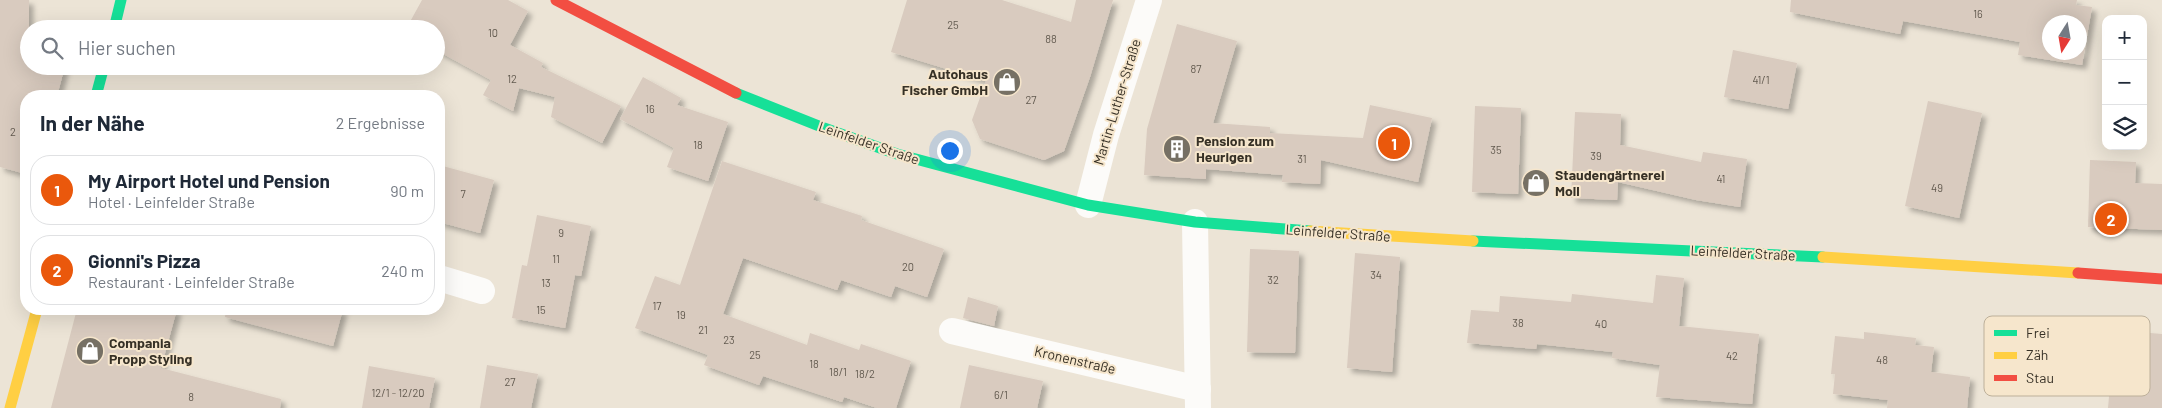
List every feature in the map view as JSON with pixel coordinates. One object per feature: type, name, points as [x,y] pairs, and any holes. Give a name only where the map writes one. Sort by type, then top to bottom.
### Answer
[{"type":"main road","points":[[116,20],[121,0]]},
{"type":"main road","name":"Leinfelder Straße","points":[[556,0],[628,39],[745,97],[824,128],[897,154],[1088,205],[1195,222],[1419,239],[1897,260],[2162,279]]},
{"type":"main road","points":[[98,90],[102,75]]},
{"type":"main road","points":[[10,408],[35,315]]},
{"type":"street","name":"Martin-Luther-Straße","points":[[1088,205],[1106,135],[1149,0]]},
{"type":"street","name":"Kronenstraße","points":[[952,331],[1198,399],[1195,222]]},
{"type":"street","points":[[445,280],[482,291]]},
{"type":"building","points":[[0,0],[29,0],[29,20],[20,20],[20,75],[63,75],[59,90],[20,90],[20,172],[0,167]]},
{"type":"building","points":[[422,0],[508,0],[528,11],[510,45],[543,63],[541,67],[621,106],[602,143],[551,117],[555,97],[519,88],[513,111],[483,95],[491,80],[445,55],[445,20],[411,20]]},
{"type":"building","points":[[907,0],[1002,0],[1071,22],[1076,0],[1113,0],[1090,77],[1064,151],[1044,160],[980,139],[972,120],[986,81],[891,52]]},
{"type":"building","points":[[1791,0],[2077,0],[2076,5],[2092,7],[2087,36],[2087,15],[2042,15],[2042,59],[2018,55],[2020,42],[1903,21],[1900,34],[1790,12]]},
{"type":"building","points":[[1177,24],[1237,41],[1213,123],[1270,127],[1270,133],[1363,138],[1370,105],[1432,118],[1418,182],[1321,160],[1320,184],[1282,182],[1283,175],[1206,169],[1206,179],[1144,175],[1147,129]]},
{"type":"building","points":[[1733,50],[1797,63],[1788,109],[1724,97]]},
{"type":"building","points":[[2050,60],[2083,60],[2082,65]]},
{"type":"building","points":[[643,77],[681,98],[677,105],[728,122],[708,181],[667,167],[674,148],[620,119]]},
{"type":"building","points":[[1928,101],[1982,113],[1959,218],[1905,206]]},
{"type":"building","points":[[1475,106],[1521,108],[1518,194],[1472,192]]},
{"type":"building","points":[[1575,112],[1621,114],[1620,145],[1701,162],[1703,152],[1747,159],[1740,207],[1696,200],[1618,182],[1617,200],[1571,198]]},
{"type":"building","points":[[2090,160],[2136,162],[2135,183],[2162,184],[2162,230],[2088,227]]},
{"type":"building","points":[[722,161],[816,192],[813,200],[862,216],[861,220],[944,249],[927,297],[895,286],[891,297],[841,280],[837,290],[743,258],[723,314],[807,345],[810,333],[859,350],[861,344],[911,361],[896,408],[877,408],[844,397],[842,402],[763,376],[759,385],[704,365],[708,355],[635,328],[655,276],[680,285]]},
{"type":"building","points":[[445,167],[494,180],[480,233],[445,224]]},
{"type":"building","points":[[537,215],[591,226],[581,276],[575,275],[565,328],[512,318],[522,265],[527,266]]},
{"type":"building","points":[[1250,249],[1299,251],[1295,353],[1247,352]]},
{"type":"building","points":[[1355,253],[1400,257],[1392,372],[1347,368]]},
{"type":"building","points":[[1656,275],[1684,278],[1679,326],[1759,334],[1752,404],[1656,397],[1660,365],[1612,358],[1613,352],[1537,344],[1536,349],[1467,343],[1471,310],[1499,312],[1500,296],[1571,302],[1572,294],[1653,303]]},
{"type":"building","points":[[968,297],[998,306],[994,326],[963,318]]},
{"type":"building","points":[[75,315],[175,315],[161,368],[281,399],[280,408],[51,408]]},
{"type":"building","points":[[225,315],[341,315],[333,346],[225,317]]},
{"type":"building","points":[[1864,332],[1916,338],[1915,345],[1934,347],[1931,372],[1970,377],[1967,408],[1887,408],[1888,400],[1833,394],[1835,374],[1831,374],[1835,336],[1864,339]]},
{"type":"building","points":[[2150,333],[2162,334],[2162,408],[2108,408],[2109,396],[2150,396]]},
{"type":"building","points":[[487,365],[538,374],[531,408],[480,408]]},
{"type":"building","points":[[969,365],[1043,381],[1037,408],[960,408]]},
{"type":"building","points":[[369,366],[435,378],[429,408],[362,408]]},
{"type":"traffic: fast","points":[[116,20],[121,0]]},
{"type":"traffic: fast","points":[[98,90],[102,75]]},
{"type":"traffic: fast","points":[[736,93],[824,128],[897,154],[1088,205],[1195,222],[1310,231]]},
{"type":"traffic: fast","points":[[1473,241],[1823,257]]},
{"type":"traffic: slow","points":[[1310,231],[1473,241]]},
{"type":"traffic: slow","points":[[1823,257],[2078,273]]},
{"type":"traffic: slow","points":[[10,408],[35,315]]},
{"type":"traffic: jam","points":[[556,0],[736,93]]},
{"type":"traffic: jam","points":[[2078,273],[2162,279]]},
{"type":"place","name":"Autohaus Fischer GmbH","points":[[1007,82]]},
{"type":"place","name":"My Airport Hotel und Pension","points":[[1394,143]]},
{"type":"place","name":"Pension zum Heurigen","points":[[1177,149]]},
{"type":"place","name":"Staudengärtnerei Moll","points":[[1536,183]]},
{"type":"place","name":"Gionni's Pizza","points":[[2111,219]]},
{"type":"place","name":"Compania Propp Styling","points":[[90,351]]}]
